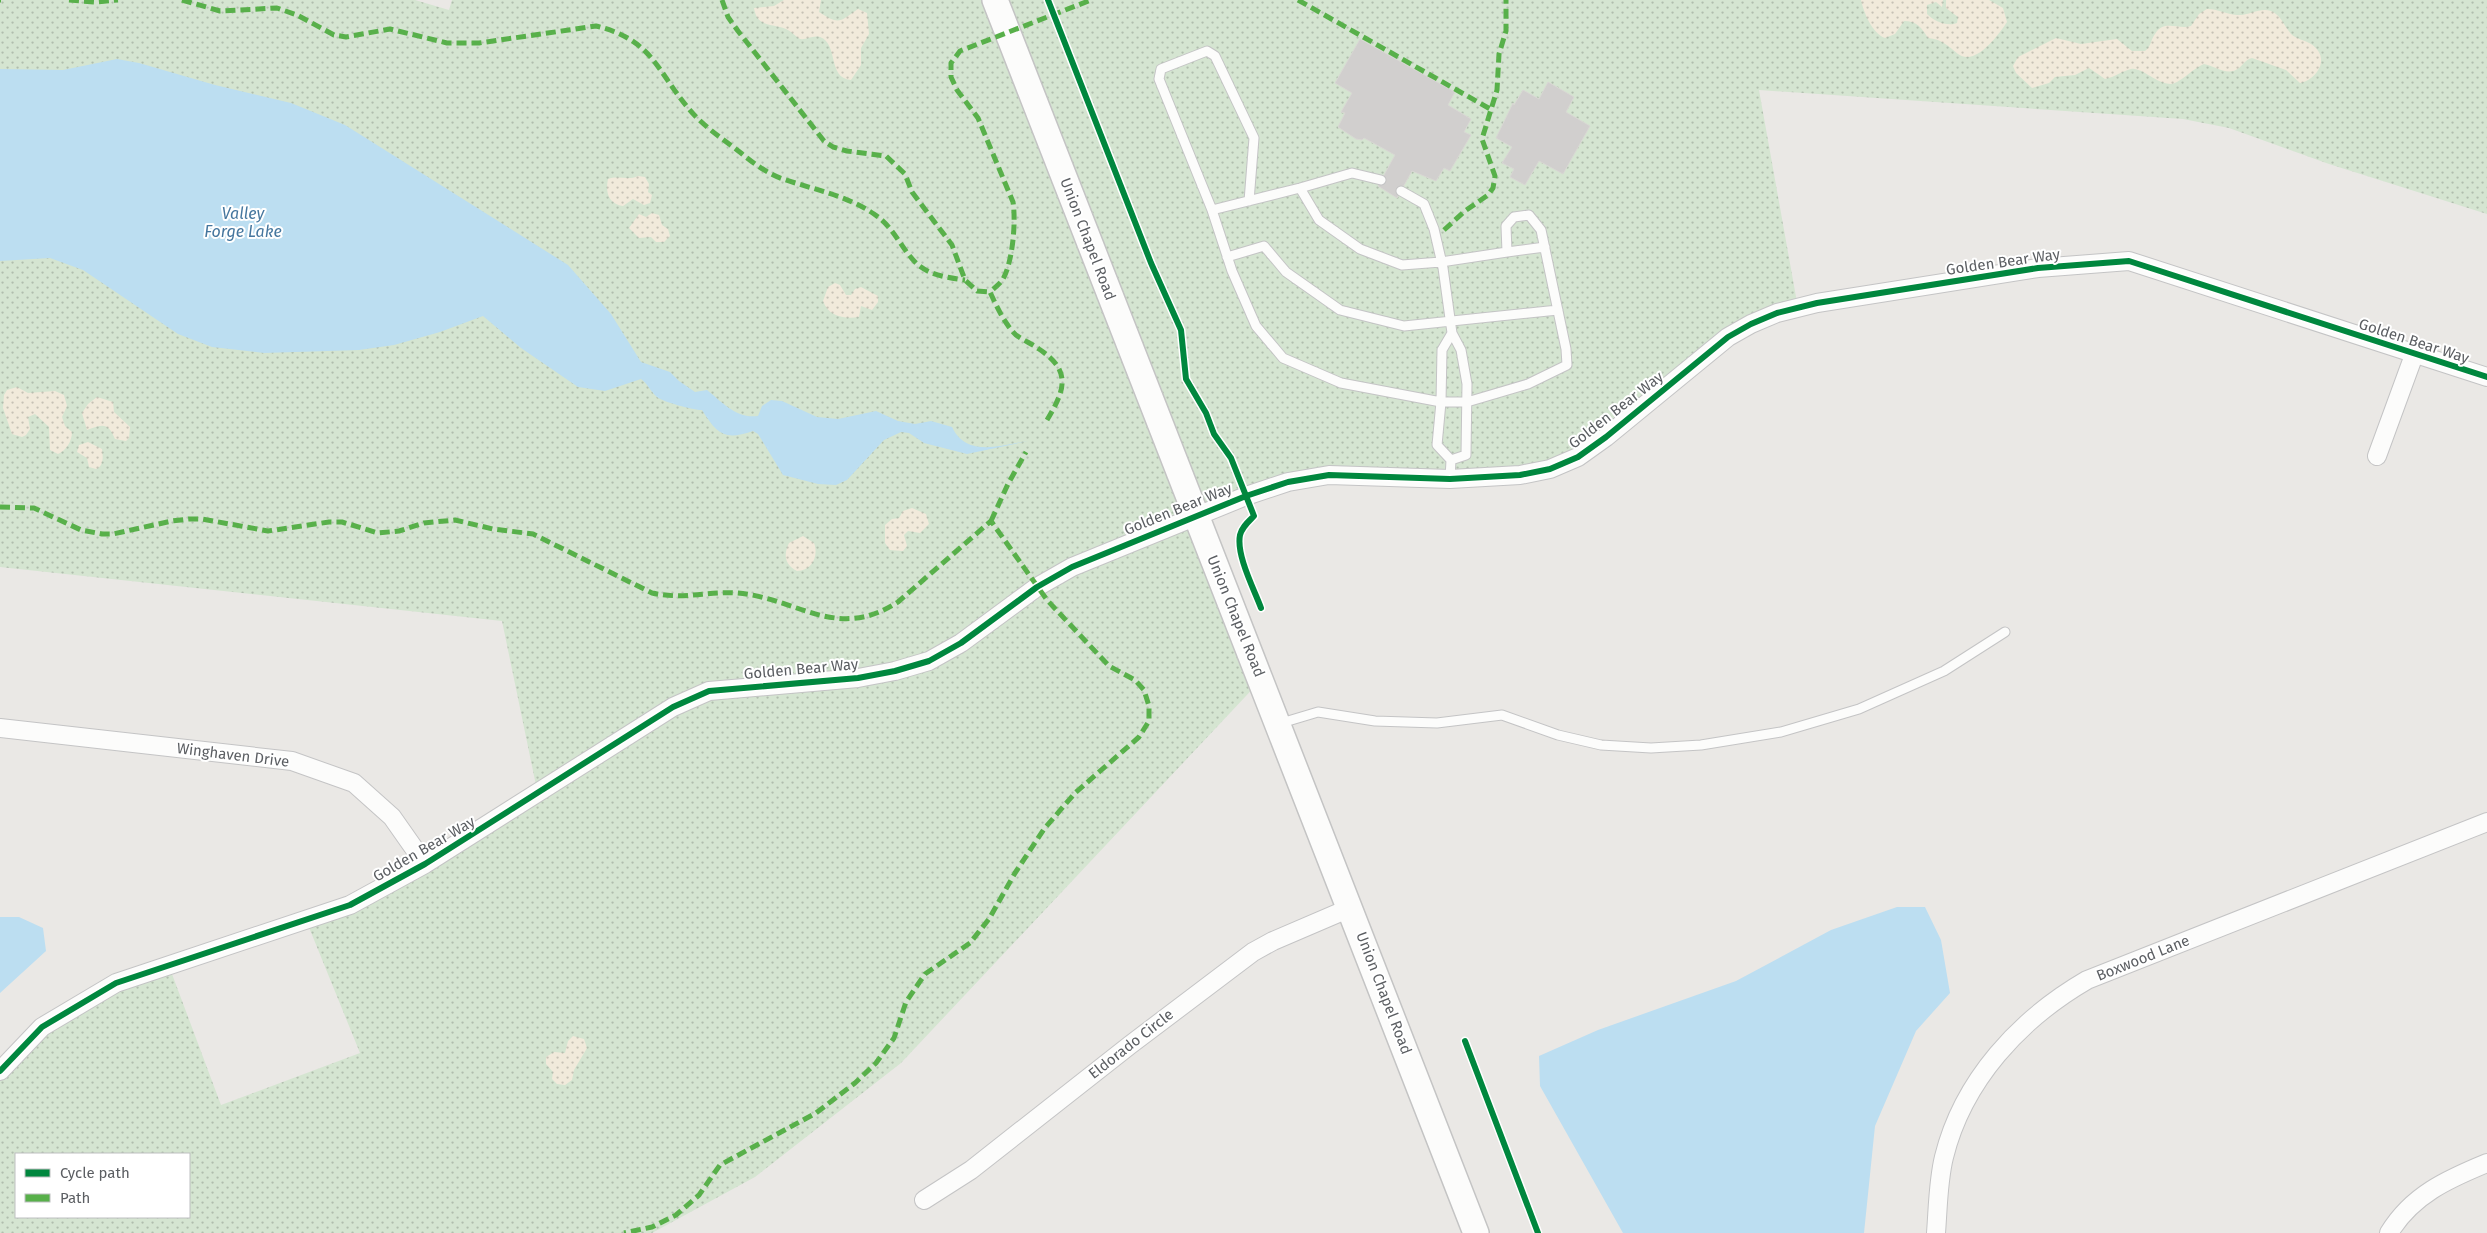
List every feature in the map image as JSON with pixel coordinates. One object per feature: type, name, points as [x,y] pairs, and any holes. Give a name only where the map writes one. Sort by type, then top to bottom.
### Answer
[{"type":"main road","name":"Union Chapel Road","points":[[995,0],[1476,1233]]},
{"type":"street","name":"Golden Bear Way","points":[[0,1071],[42,1027],[116,983],[350,905],[426,864],[673,707],[691,698],[709,691],[858,678],[895,671],[929,661],[961,643],[1037,588],[1072,566],[1196,516],[1288,482],[1329,476],[1450,479],[1520,475],[1550,469],[1578,457],[1728,337],[1751,324],[1777,313],[1817,303],[2038,268],[2114,261],[2144,264],[2487,377]]},
{"type":"street","points":[[2377,456],[2414,354]]},
{"type":"street","name":"Winghaven Drive","points":[[0,728],[292,761],[354,782],[392,817],[426,864]]},
{"type":"street","name":"Boxwood Lane","points":[[1936,1233],[1944,1157],[1960,1112],[1980,1077],[2008,1041],[2033,1017],[2063,994],[2087,980],[2487,822]]},
{"type":"street","name":"Eldorado Circle","points":[[924,1200],[971,1170],[1138,1039],[1253,952],[1273,941],[1350,908]]},
{"type":"street","points":[[2389,1233],[2407,1209],[2425,1193],[2447,1179],[2487,1163]]},
{"type":"lane","points":[[1249,201],[1254,138],[1215,56],[1207,51],[1161,69],[1159,79],[1212,210],[1227,257],[1256,326],[1283,358],[1341,382],[1441,402],[1468,402],[1528,384],[1567,366],[1558,310],[1541,230],[1529,215],[1514,216],[1506,226],[1507,252]]},
{"type":"lane","points":[[1212,210],[1352,173],[1381,180]]},
{"type":"lane","points":[[1300,188],[1319,220],[1360,249],[1402,265],[1441,262],[1545,247]]},
{"type":"lane","points":[[1401,191],[1424,204],[1434,229],[1452,333],[1461,350],[1468,402],[1466,455],[1451,460]]},
{"type":"lane","points":[[1227,257],[1264,246],[1286,272],[1340,310],[1404,326],[1451,323],[1558,310]]},
{"type":"lane","points":[[1450,479],[1451,460],[1437,445],[1441,402],[1442,350],[1452,333]]},
{"type":"lane","points":[[1278,724],[1318,712],[1375,720],[1437,723],[1502,715],[1558,735],[1601,745],[1651,748],[1701,745],[1781,732],[1859,709],[1944,671],[2005,632]]},
{"type":"green space","points":[[0,0],[415,0],[449,10],[452,0],[2487,0],[2487,214],[2329,164],[2229,128],[2183,119],[1759,90],[1798,308],[1777,313],[1550,469],[1329,475],[1196,516],[1261,680],[901,1063],[755,1177],[652,1233],[0,1233],[0,1071],[42,1027],[169,966],[221,1105],[360,1053],[306,920],[538,795],[502,621],[0,567]]},
{"type":"sand","points":[[784,0],[821,0],[819,12],[836,20],[843,19],[858,9],[867,13],[869,34],[861,48],[861,65],[851,80],[844,78],[839,73],[829,46],[820,37],[800,39],[788,30],[766,24],[758,19],[754,8],[774,6]]},
{"type":"sand","points":[[1861,0],[1943,0],[1942,7],[1936,2],[1927,5],[1927,14],[1937,21],[1953,24],[1957,23],[1958,17],[1946,8],[1946,0],[1989,0],[2003,8],[2007,22],[1993,41],[1979,53],[1965,57],[1941,41],[1928,38],[1921,28],[1912,22],[1904,21],[1895,34],[1885,38],[1876,32],[1869,22]]},
{"type":"sand","points":[[2207,9],[2237,15],[2263,10],[2271,11],[2280,18],[2291,34],[2317,49],[2321,61],[2320,67],[2312,77],[2300,83],[2286,70],[2252,58],[2239,68],[2230,71],[2204,64],[2178,82],[2171,84],[2135,69],[2105,79],[2089,68],[2075,75],[2055,77],[2049,83],[2032,88],[2016,73],[2013,66],[2018,57],[2056,38],[2081,44],[2117,39],[2132,51],[2145,51],[2154,36],[2163,27],[2191,26],[2199,14]]},
{"type":"sand","points":[[645,177],[649,184],[648,192],[652,195],[650,203],[644,205],[633,199],[623,206],[611,200],[607,189],[608,179]]},
{"type":"sand","points":[[652,213],[659,215],[662,225],[668,229],[670,236],[664,242],[656,242],[651,237],[639,238],[629,228],[639,214],[646,217]]},
{"type":"sand","points":[[835,283],[840,285],[846,295],[851,295],[855,289],[861,287],[878,296],[878,302],[872,310],[861,306],[859,317],[848,318],[833,314],[823,301],[828,287]]},
{"type":"sand","points":[[17,387],[28,393],[55,391],[64,395],[67,406],[62,417],[65,426],[72,432],[71,439],[64,451],[58,454],[50,450],[49,427],[35,414],[28,417],[30,429],[26,435],[22,437],[12,434],[3,408],[4,395],[7,390]]},
{"type":"sand","points":[[97,397],[113,402],[114,412],[130,427],[129,438],[126,441],[115,439],[110,430],[104,426],[97,426],[87,430],[82,413],[88,404]]},
{"type":"sand","points":[[88,442],[102,449],[103,458],[99,468],[89,467],[87,458],[77,452],[79,445]]},
{"type":"sand","points":[[912,508],[926,514],[929,524],[920,533],[908,531],[904,535],[907,546],[903,551],[890,550],[885,543],[885,525],[892,519],[899,518],[903,511]]},
{"type":"sand","points":[[803,536],[814,543],[816,553],[810,566],[797,571],[788,563],[786,552],[789,543]]},
{"type":"sand","points":[[573,1036],[584,1039],[587,1048],[574,1070],[572,1080],[565,1085],[557,1084],[552,1079],[553,1072],[546,1064],[546,1057],[554,1052],[565,1053],[568,1041]]},
{"type":"water","name":"Valley Forge Lake","points":[[117,59],[139,63],[215,85],[291,103],[345,125],[568,265],[611,314],[641,362],[670,372],[695,392],[707,390],[737,413],[758,416],[762,406],[771,400],[782,401],[817,417],[838,419],[876,411],[898,421],[915,424],[931,421],[952,427],[958,437],[966,443],[975,446],[996,447],[1028,441],[967,454],[924,443],[909,433],[901,432],[884,440],[847,480],[836,485],[818,484],[783,475],[758,434],[753,431],[735,435],[722,433],[712,425],[702,410],[692,409],[660,399],[641,379],[605,391],[578,387],[521,348],[483,316],[440,332],[394,345],[359,350],[264,353],[212,347],[178,334],[83,270],[50,258],[0,261],[0,69],[63,70]]},
{"type":"water","points":[[1897,907],[1925,907],[1941,940],[1950,993],[1916,1031],[1875,1126],[1864,1233],[1623,1233],[1540,1086],[1539,1056],[1598,1030],[1736,981],[1831,930]]},
{"type":"water","points":[[0,917],[19,917],[43,928],[46,951],[0,993]]},
{"type":"building","points":[[1360,39],[1455,92],[1448,105],[1471,119],[1464,132],[1471,135],[1450,171],[1444,168],[1436,181],[1412,171],[1397,198],[1378,186],[1395,155],[1364,138],[1362,140],[1356,139],[1338,127],[1345,113],[1341,112],[1352,93],[1335,83]]},
{"type":"building","points":[[1548,82],[1574,97],[1566,112],[1590,126],[1563,174],[1539,161],[1525,185],[1510,177],[1514,169],[1502,163],[1512,147],[1496,138],[1513,103],[1514,105],[1523,90],[1539,99]]},
{"type":"marked path","points":[[69,0],[95,2],[118,0]]},
{"type":"marked path","points":[[182,0],[220,11],[277,8],[297,15],[334,35],[346,37],[390,29],[447,43],[479,43],[596,26],[615,32],[630,39],[642,48],[695,115],[756,164],[777,177],[841,197],[863,207],[887,225],[910,257],[921,267],[939,275],[965,280]]},
{"type":"marked path","points":[[722,0],[728,17],[738,31],[824,141],[833,147],[847,151],[886,156],[905,174],[912,192],[952,245],[965,280],[977,291],[990,292]]},
{"type":"marked path","points":[[1047,420],[1061,390],[1061,373],[1050,357],[1016,335],[1001,315],[990,292],[1003,279],[1009,262],[1014,230],[1013,202],[978,118],[957,90],[951,77],[951,63],[960,51],[1091,0]]},
{"type":"marked path","points":[[1298,0],[1492,110]]},
{"type":"marked path","points":[[1444,230],[1465,211],[1488,195],[1493,188],[1495,176],[1482,139],[1497,90],[1499,54],[1506,31],[1506,0]]},
{"type":"marked path","points":[[991,521],[1008,484],[1026,452]]},
{"type":"marked path","points":[[0,507],[34,508],[81,530],[102,534],[113,534],[189,519],[202,519],[268,531],[329,522],[342,522],[378,533],[399,531],[424,523],[455,520],[493,529],[533,534],[652,593],[675,596],[737,593],[759,596],[836,618],[855,618],[876,613],[898,602],[991,521],[1047,600],[1109,666],[1135,680],[1144,690],[1149,706],[1149,721],[1139,737],[1075,793],[1044,829],[1015,873],[989,919],[970,943],[925,974],[906,1002],[894,1038],[876,1063],[855,1083],[816,1113],[720,1165],[699,1195],[676,1215],[652,1227],[624,1233]]},
{"type":"cycle path","points":[[1048,0],[1151,263],[1181,330],[1186,379],[1206,413],[1214,434],[1231,458],[1254,516],[1242,530],[1239,543],[1243,562],[1261,608]]},
{"type":"cycle path","points":[[0,1071],[42,1027],[116,983],[350,905],[425,864],[673,707],[709,691],[858,678],[895,671],[929,661],[961,643],[1037,587],[1072,567],[1246,496],[1288,482],[1329,475],[1450,479],[1520,475],[1550,469],[1578,457],[1606,437],[1728,337],[1751,324],[1777,313],[1817,303],[2038,268],[2129,261],[2487,377]]},
{"type":"cycle path","points":[[1465,1041],[1538,1233]]}]
